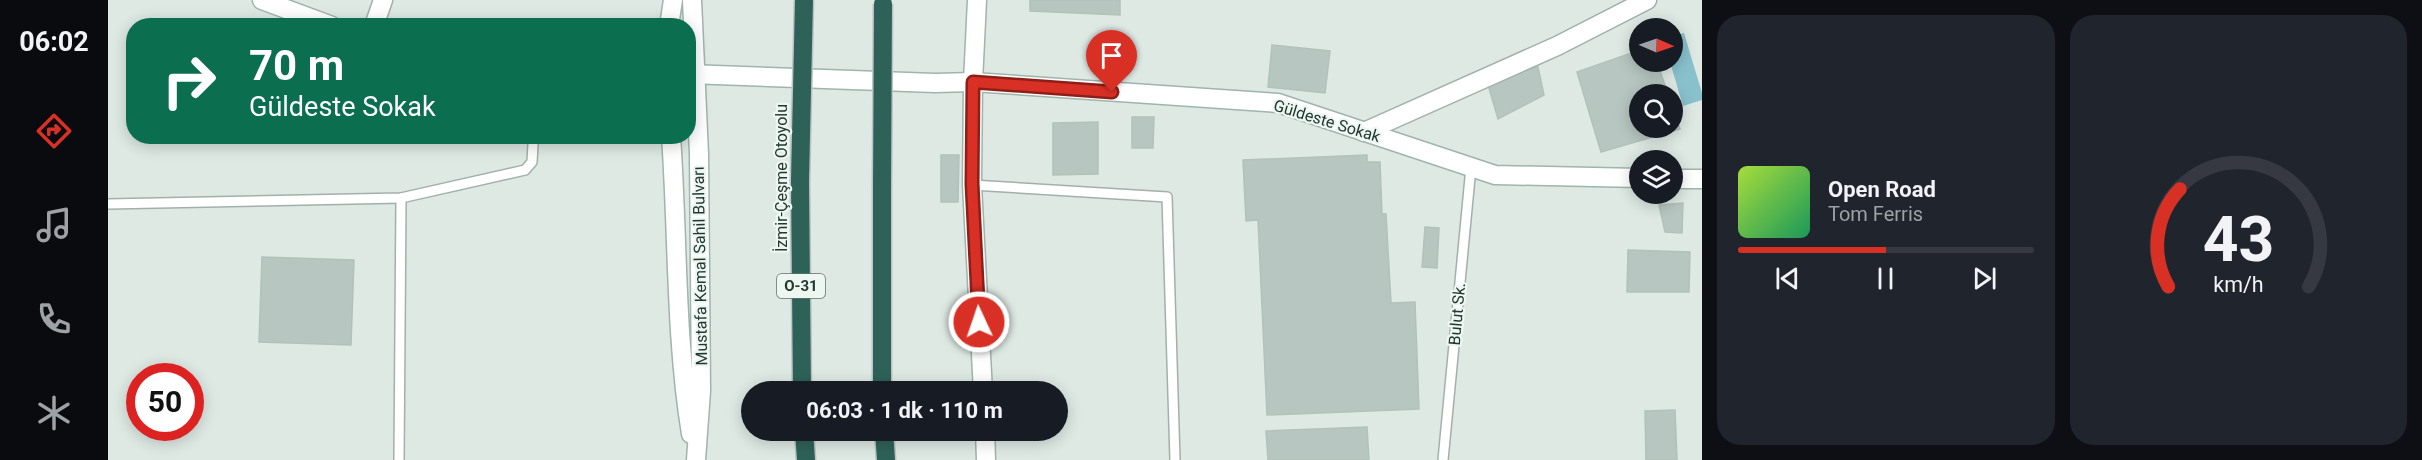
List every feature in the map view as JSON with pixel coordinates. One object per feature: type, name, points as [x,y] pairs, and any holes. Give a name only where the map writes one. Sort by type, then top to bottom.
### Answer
[{"type":"highway","name":"İzmir-Çeşme Otoyolu","points":[[802,381],[800,181],[804,0]]},
{"type":"highway","points":[[882,381],[884,2]]},
{"type":"highway","points":[[805,441],[806,460]]},
{"type":"highway","points":[[885,441],[886,460]]},
{"type":"street","points":[[262,0],[310,18]]},
{"type":"street","points":[[377,18],[383,0]]},
{"type":"street","points":[[670,18],[673,0]]},
{"type":"street","name":"Mustafa Kemal Sahil Bulvarı","points":[[693,0],[693,18]]},
{"type":"street","points":[[977,0],[972,184],[981,381]]},
{"type":"street","points":[[1364,132],[1557,46],[1647,0]]},
{"type":"street","name":"Güldeste Sokak","points":[[696,74],[935,83],[973,82],[1278,104],[1495,175],[1629,178]]},
{"type":"street","name":"Mustafa Kemal Sahil Bulvarı","points":[[696,120],[699,154],[701,391],[696,460]]},
{"type":"street","name":"Mustafa Kemal Sahil Bulvarı","points":[[671,144],[685,395],[696,460]]},
{"type":"street","points":[[1683,179],[1702,179]]},
{"type":"street","points":[[985,441],[986,460]]},
{"type":"lane","points":[[108,204],[401,198],[525,170],[532,162],[533,144]]},
{"type":"lane","name":"Bulut Sk.","points":[[1443,460],[1471,167]]},
{"type":"lane","points":[[972,184],[1167,197],[1175,460]]},
{"type":"lane","points":[[399,460],[401,198]]},
{"type":"water","points":[[1683,33],[1702,93],[1702,100],[1683,106],[1683,84],[1676,84],[1673,72],[1683,72]]},
{"type":"building","points":[[1030,0],[1120,0],[1120,15],[1030,11]]},
{"type":"building","points":[[1272,45],[1330,51],[1325,93],[1268,87]]},
{"type":"building","points":[[1629,54],[1629,72],[1660,72],[1665,84],[1629,84],[1629,138],[1649,138],[1601,152],[1577,72]]},
{"type":"building","points":[[1538,67],[1544,95],[1498,119],[1486,78]]},
{"type":"building","points":[[1132,117],[1154,117],[1153,148],[1132,148]]},
{"type":"building","points":[[1098,122],[1098,174],[1053,175],[1053,123]]},
{"type":"building","points":[[941,155],[959,155],[958,202],[941,202]]},
{"type":"building","points":[[1367,155],[1367,162],[1380,162],[1382,214],[1386,214],[1391,303],[1415,302],[1419,409],[1267,415],[1258,220],[1246,221],[1243,160]]},
{"type":"building","points":[[1683,204],[1682,233],[1665,232],[1659,205]]},
{"type":"building","points":[[1425,227],[1439,228],[1437,268],[1422,267]]},
{"type":"building","points":[[1628,250],[1690,252],[1689,292],[1627,292]]},
{"type":"building","points":[[262,257],[354,260],[351,345],[259,342]]},
{"type":"building","points":[[1675,410],[1677,460],[1646,460],[1645,411]]},
{"type":"building","points":[[1367,427],[1369,460],[1268,460],[1266,431]]},
{"type":"route","points":[[979,322],[972,184],[973,82],[1112,92]]}]
